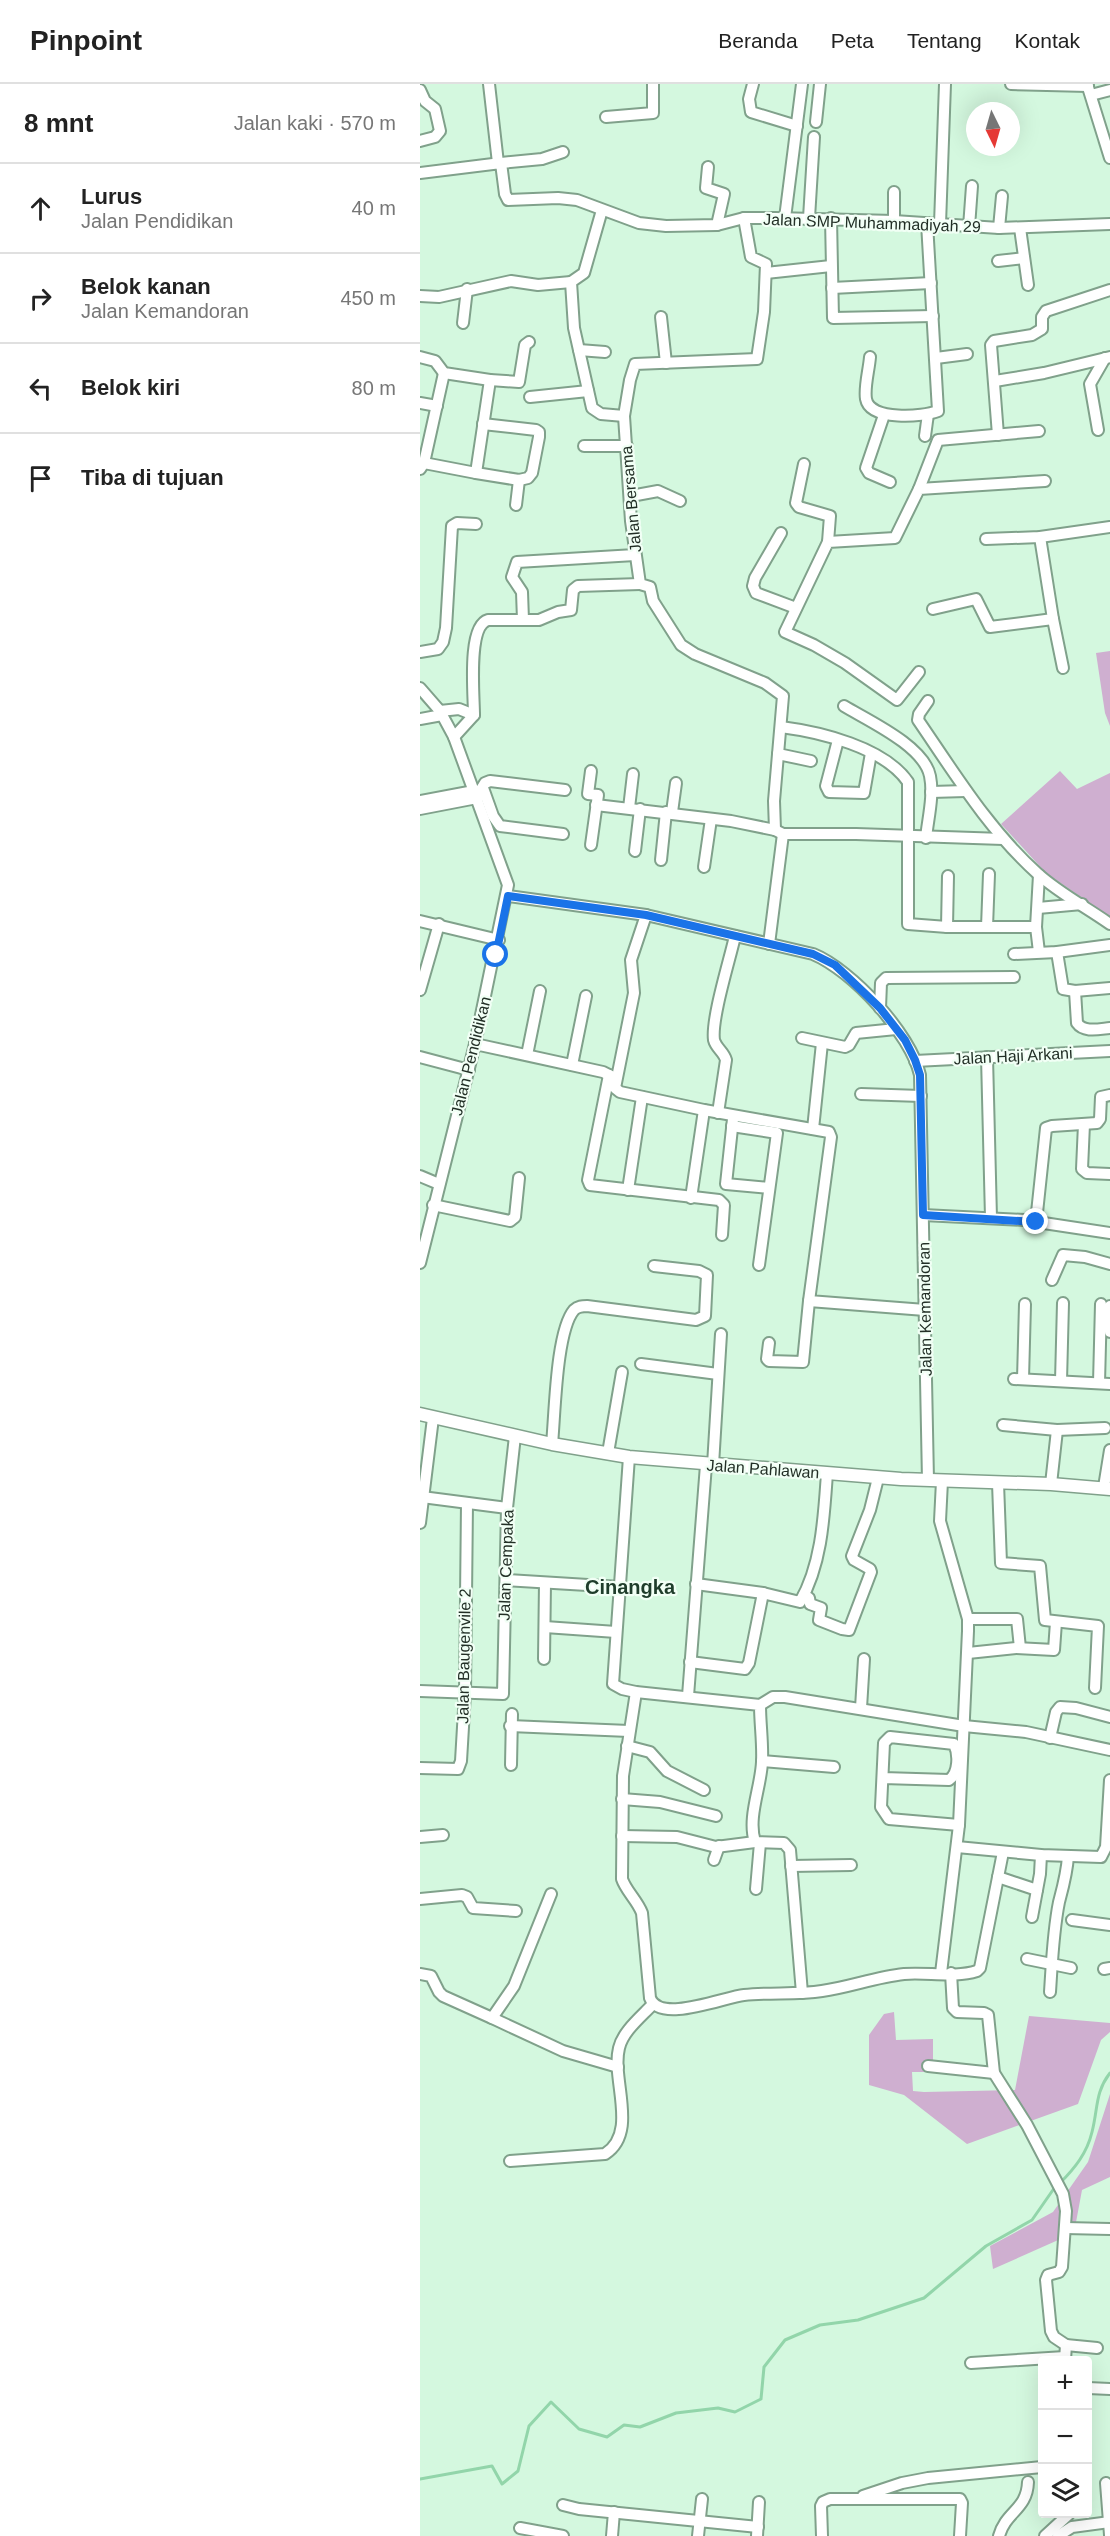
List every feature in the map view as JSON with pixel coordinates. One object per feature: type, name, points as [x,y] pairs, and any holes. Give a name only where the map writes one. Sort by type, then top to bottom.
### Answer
[{"type":"street","points":[[489,84],[499,163]]},
{"type":"street","points":[[606,117],[653,113],[653,84]]},
{"type":"street","points":[[753,84],[749,99],[751,112],[797,126]]},
{"type":"street","points":[[785,218],[802,84]]},
{"type":"street","points":[[816,122],[820,84]]},
{"type":"street","points":[[940,224],[945,84]]},
{"type":"street","points":[[1011,84],[1110,90]]},
{"type":"street","points":[[1089,89],[1110,157]]},
{"type":"street","points":[[420,90],[424,100],[435,109],[440,134],[420,141]]},
{"type":"street","points":[[809,218],[814,137]]},
{"type":"street","points":[[420,173],[542,159],[563,152]]},
{"type":"street","name":"Jalan SMP Muhammadiyah 29","points":[[499,163],[504,194],[508,200],[568,198],[639,223],[666,226],[717,225],[744,218],[831,218],[999,228],[1110,224]]},
{"type":"street","points":[[708,167],[706,188],[724,194],[717,225]]},
{"type":"street","points":[[969,227],[972,186]]},
{"type":"street","points":[[894,192],[894,221]]},
{"type":"street","points":[[999,228],[1002,196]]},
{"type":"street","points":[[420,296],[433,298],[511,281],[537,285],[571,282],[584,273],[602,210]]},
{"type":"street","points":[[744,218],[749,253],[752,259],[765,262],[766,273],[831,266]]},
{"type":"street","points":[[831,218],[832,316],[836,320],[933,316]]},
{"type":"street","points":[[870,357],[867,403],[884,415],[936,412],[939,408],[927,223]]},
{"type":"street","points":[[1020,228],[1028,285]]},
{"type":"street","points":[[998,261],[1024,258]]},
{"type":"street","name":"Jalan Bersama","points":[[766,273],[764,312],[756,359],[635,364],[624,416],[635,555],[640,584],[650,587],[654,601],[681,645],[705,658],[765,683],[783,696],[774,801],[779,832],[769,944]]},
{"type":"street","points":[[571,282],[574,328],[592,408],[595,412],[624,416]]},
{"type":"street","points":[[832,288],[931,283]]},
{"type":"street","points":[[463,323],[467,289]]},
{"type":"street","points":[[998,435],[991,345],[994,341],[1032,335],[1042,329],[1042,316],[1046,311],[1110,290]]},
{"type":"street","points":[[661,317],[666,363]]},
{"type":"street","points":[[420,357],[435,361],[444,373],[519,382],[525,345],[529,342]]},
{"type":"street","points":[[579,350],[605,352]]},
{"type":"street","points":[[936,358],[967,354]]},
{"type":"street","points":[[995,381],[1044,373],[1107,357]]},
{"type":"street","points":[[1098,430],[1089,384],[1107,357]]},
{"type":"street","points":[[444,373],[422,466],[519,480],[528,478],[532,473],[539,432],[483,424]]},
{"type":"street","points":[[476,473],[490,380]]},
{"type":"street","points":[[530,397],[588,391]]},
{"type":"street","points":[[420,403],[437,406]]},
{"type":"street","points":[[925,436],[928,414]]},
{"type":"street","points":[[884,415],[866,468],[869,473],[890,482]]},
{"type":"street","points":[[828,542],[895,538],[919,489],[938,440],[1039,431]]},
{"type":"street","points":[[584,446],[627,446]]},
{"type":"street","points":[[804,464],[796,503],[799,507],[830,516],[828,542],[808,589],[785,632],[845,663],[897,700],[919,672]]},
{"type":"street","points":[[516,505],[519,480]]},
{"type":"street","points":[[919,489],[1045,481]]},
{"type":"street","points":[[631,496],[658,491],[680,501]]},
{"type":"street","points":[[420,652],[438,649],[446,628],[452,526],[457,523],[476,524]]},
{"type":"street","points":[[986,539],[1040,537],[1110,527]]},
{"type":"street","points":[[781,533],[755,578],[753,586],[756,593],[796,608]]},
{"type":"street","points":[[1040,537],[1063,668]]},
{"type":"street","points":[[523,620],[522,592],[512,577],[517,562],[635,555]]},
{"type":"street","points":[[454,745],[474,715],[474,647],[480,624],[488,621],[540,620],[571,610],[573,590],[578,586],[640,584]]},
{"type":"street","points":[[933,609],[976,599],[990,627],[1053,620]]},
{"type":"street","name":"Jalan Pendidikan","points":[[420,688],[441,713],[478,793],[505,873],[508,896],[475,1044],[421,1250],[420,1263]]},
{"type":"street","points":[[928,701],[918,717],[924,730],[1003,839],[1039,875],[1110,924]]},
{"type":"street","points":[[844,706],[907,743],[928,770],[932,792],[926,837]]},
{"type":"street","points":[[420,719],[459,709],[474,715]]},
{"type":"street","points":[[781,727],[804,730],[871,753],[896,769],[908,782],[907,921],[911,926],[1036,927]]},
{"type":"street","points":[[907,743],[924,730]]},
{"type":"street","points":[[838,740],[826,786],[827,791],[863,798],[871,753]]},
{"type":"street","points":[[778,754],[811,761]]},
{"type":"street","points":[[591,771],[588,794],[598,795],[591,845]]},
{"type":"street","points":[[633,774],[635,851]]},
{"type":"street","points":[[420,809],[478,793],[485,783],[490,781],[565,790]]},
{"type":"street","points":[[660,860],[676,783]]},
{"type":"street","points":[[932,792],[966,791]]},
{"type":"street","points":[[420,801],[478,793]]},
{"type":"street","points":[[478,793],[500,826],[563,834]]},
{"type":"street","points":[[596,804],[669,812],[779,832],[1003,839]]},
{"type":"street","points":[[704,867],[711,819]]},
{"type":"street","points":[[987,927],[989,874]]},
{"type":"street","points":[[1039,875],[1036,927],[1039,952]]},
{"type":"street","points":[[946,927],[948,876]]},
{"type":"street","name":"Jalan Kemandoran","points":[[508,896],[646,915],[826,959],[880,1008],[909,1047],[920,1075],[921,1096],[928,1480]]},
{"type":"street","points":[[1038,908],[1082,904]]},
{"type":"street","points":[[646,915],[631,960],[634,993],[588,1180],[590,1185],[719,1200],[724,1205],[722,1234]]},
{"type":"street","points":[[420,921],[499,940]]},
{"type":"street","points":[[420,990],[422,976],[439,924]]},
{"type":"street","points":[[718,1113],[726,1060],[716,1046],[714,1027],[735,936]]},
{"type":"street","points":[[1014,954],[1057,952],[1110,945]]},
{"type":"street","points":[[1057,952],[1062,987],[1075,991],[1110,988]]},
{"type":"street","points":[[880,1008],[881,983],[886,978],[1014,977]]},
{"type":"street","points":[[527,1055],[540,991]]},
{"type":"street","points":[[1075,991],[1077,1023],[1080,1027],[1110,1029]]},
{"type":"street","points":[[572,1065],[586,996]]},
{"type":"street","points":[[802,1038],[847,1047],[856,1033],[896,1029]]},
{"type":"street","points":[[813,1129],[822,1043]]},
{"type":"street","points":[[475,1044],[572,1065],[612,1077]]},
{"type":"street","name":"Jalan Haji Arkani","points":[[915,1060],[1110,1051]]},
{"type":"street","points":[[420,1057],[468,1070]]},
{"type":"street","points":[[987,1057],[991,1218]]},
{"type":"street","points":[[612,1077],[616,1089],[642,1097],[718,1113],[733,1121],[777,1132],[759,1265]]},
{"type":"street","points":[[861,1094],[921,1096]]},
{"type":"street","points":[[1036,1222],[1046,1128],[1097,1123],[1100,1119],[1101,1097],[1110,1095]]},
{"type":"street","points":[[628,1190],[642,1097]]},
{"type":"street","points":[[691,1198],[704,1110]]},
{"type":"street","points":[[733,1121],[813,1129],[829,1132],[831,1137],[803,1362],[768,1360],[769,1343]]},
{"type":"street","points":[[733,1121],[726,1184],[769,1188]]},
{"type":"street","points":[[1084,1124],[1082,1169],[1087,1173],[1110,1174]]},
{"type":"street","points":[[420,1176],[440,1184]]},
{"type":"street","points":[[433,1205],[510,1221],[515,1217],[519,1178]]},
{"type":"street","points":[[923,1215],[1036,1222],[1110,1233]]},
{"type":"street","points":[[1052,1280],[1063,1255],[1085,1257],[1110,1264]]},
{"type":"street","points":[[552,1444],[563,1337],[573,1311],[578,1307],[587,1306],[696,1320],[705,1316],[709,1280],[707,1275],[699,1271],[654,1266]]},
{"type":"street","points":[[809,1301],[925,1310]]},
{"type":"street","points":[[1061,1381],[1063,1303]]},
{"type":"street","points":[[1025,1304],[1018,1379],[1105,1383],[1105,1305]]},
{"type":"street","points":[[1105,1305],[1110,1332]]},
{"type":"street","points":[[688,1696],[696,1584],[710,1465],[721,1334]]},
{"type":"street","points":[[641,1364],[718,1374]]},
{"type":"street","points":[[608,1454],[622,1372]]},
{"type":"street","name":"Jalan Pahlawan","points":[[420,1414],[552,1444],[630,1457],[878,1478],[1107,1488]]},
{"type":"street","points":[[420,1523],[433,1418]]},
{"type":"street","points":[[1003,1425],[1057,1430],[1106,1428]]},
{"type":"street","points":[[1051,1484],[1057,1430]]},
{"type":"street","name":"Jalan Cempaka","points":[[465,1694],[503,1694],[507,1508],[515,1436]]},
{"type":"street","points":[[1107,1488],[1110,1450]]},
{"type":"street","points":[[630,1457],[613,1684],[636,1692],[760,1704],[773,1697],[785,1697],[964,1726],[1026,1732],[1110,1750]]},
{"type":"street","points":[[696,1584],[763,1593],[797,1603],[804,1595],[818,1555],[827,1473]]},
{"type":"street","points":[[804,1595],[809,1598],[810,1604],[820,1608],[819,1620],[849,1630],[871,1572],[852,1556],[870,1510],[878,1478]]},
{"type":"street","points":[[942,1481],[940,1521],[968,1619],[959,1826],[946,1973],[955,2010],[984,2013],[989,2018],[994,2073],[1026,2125],[1065,2201],[1062,2267],[1059,2272],[1048,2275],[1046,2280],[1052,2334],[1066,2345],[1097,2348]]},
{"type":"street","points":[[998,1483],[1001,1563],[1040,1566],[1043,1618],[1056,1622],[1098,1626],[1095,1688]]},
{"type":"street","points":[[422,1497],[507,1508]]},
{"type":"street","name":"Jalan Baugenvile 2","points":[[420,1768],[458,1769],[461,1761],[465,1694],[467,1503]]},
{"type":"street","points":[[506,1580],[620,1587]]},
{"type":"street","points":[[544,1659],[545,1583]]},
{"type":"street","points":[[690,1662],[745,1669],[749,1667],[763,1593]]},
{"type":"street","points":[[968,1619],[1017,1619],[1020,1648]]},
{"type":"street","points":[[968,1653],[1020,1648],[1054,1650],[1056,1622]]},
{"type":"street","points":[[545,1627],[616,1632]]},
{"type":"street","points":[[861,1708],[864,1659]]},
{"type":"street","points":[[420,1691],[465,1694]]},
{"type":"street","points":[[510,2161],[605,2154],[613,2149],[621,2127],[618,2050],[624,2035],[653,2004],[642,1913],[624,1886],[622,1879],[622,1799],[627,1746],[636,1692]]},
{"type":"street","points":[[756,1889],[758,1843],[754,1817],[762,1761],[760,1704]]},
{"type":"street","points":[[1050,1738],[1056,1712],[1060,1707],[1076,1708],[1110,1717]]},
{"type":"street","points":[[511,1765],[511,1720],[629,1731]]},
{"type":"street","points":[[883,1778],[949,1780],[956,1772],[956,1746],[952,1743],[890,1737],[884,1743],[881,1807],[889,1819],[959,1826]]},
{"type":"street","points":[[627,1746],[650,1752],[667,1771],[704,1790]]},
{"type":"street","points":[[762,1761],[834,1767]]},
{"type":"street","points":[[957,1847],[1041,1856],[1101,1857],[1104,1854],[1110,1780]]},
{"type":"street","points":[[622,1799],[660,1802],[716,1816]]},
{"type":"street","points":[[420,1837],[443,1835]]},
{"type":"street","points":[[622,1836],[677,1837],[719,1846],[758,1843],[787,1845],[790,1850],[802,1993]]},
{"type":"street","points":[[714,1860],[719,1846]]},
{"type":"street","points":[[653,2004],[665,2010],[763,1993],[822,1991],[895,1975],[974,1972],[980,1968],[1003,1852]]},
{"type":"street","points":[[1032,1917],[1041,1856]]},
{"type":"street","points":[[1050,1992],[1060,1899],[1067,1875],[1068,1856]]},
{"type":"street","points":[[791,1866],[851,1866]]},
{"type":"street","points":[[998,1877],[1037,1890]]},
{"type":"street","points":[[492,2018],[514,1986],[551,1894]]},
{"type":"street","points":[[420,1899],[462,1895],[467,1897],[473,1908],[516,1911]]},
{"type":"street","points":[[1072,1920],[1110,1925]]},
{"type":"street","points":[[1027,1959],[1071,1968]]},
{"type":"street","points":[[420,1974],[431,1976],[443,1996],[563,2051],[618,2067]]},
{"type":"street","points":[[928,2066],[994,2073]]},
{"type":"street","points":[[1065,2228],[1110,2229]]},
{"type":"street","points":[[1065,2356],[1066,2345]]},
{"type":"street","points":[[971,2363],[1038,2360]]},
{"type":"street","points":[[1092,2388],[1110,2389]]},
{"type":"street","points":[[852,2499],[902,2483],[928,2478],[1038,2467]]},
{"type":"street","points":[[999,2536],[1007,2519],[1027,2496],[1028,2482]]},
{"type":"street","points":[[1106,2483],[1110,2535]]},
{"type":"street","points":[[698,2536],[702,2499]]},
{"type":"street","points":[[822,2536],[821,2506],[830,2499],[960,2499],[962,2504],[960,2536]]},
{"type":"street","points":[[563,2505],[698,2520],[758,2532],[759,2502]]},
{"type":"street","points":[[612,2536],[614,2512]]},
{"type":"street","points":[[1045,2536],[1065,2518]]},
{"type":"street","points":[[1058,2536],[1110,2522]]},
{"type":"street","points":[[520,2528],[563,2536]]},
{"type":"shaded area","points":[[1110,651],[1110,726],[1105,713],[1096,653]]},
{"type":"shaded area","points":[[1060,771],[1077,789],[1110,773],[1110,917],[1046,873],[1001,824]]},
{"type":"shaded area","points":[[894,2012],[896,2040],[933,2039],[933,2072],[912,2072],[913,2091],[1015,2090],[1029,2016],[1110,2023],[1110,2032],[1101,2040],[1078,2104],[967,2144],[904,2095],[869,2085],[869,2035],[884,2014]]},
{"type":"shaded area","points":[[1110,2094],[1110,2177],[1082,2190],[1074,2233],[993,2269],[990,2246],[1053,2212],[1088,2162]]},
{"type":"waterway","points":[[1060,2183],[1075,2166],[1087,2147],[1099,2094],[1110,2073]]},
{"type":"waterway","points":[[420,2479],[492,2466],[502,2484],[518,2471],[529,2426],[551,2402],[579,2429],[607,2437],[624,2425],[640,2427],[676,2413],[718,2408],[735,2412],[761,2399],[764,2367],[785,2340],[820,2325],[858,2320],[924,2298],[986,2246],[1032,2220],[1055,2187]]},
{"type":"district","name":"Cinangka","points":[[630,1587]]},
{"type":"route","points":[[496,955],[508,896],[646,915],[826,959],[880,1008],[905,1040],[919,1070],[923,1215],[1036,1222]]}]
